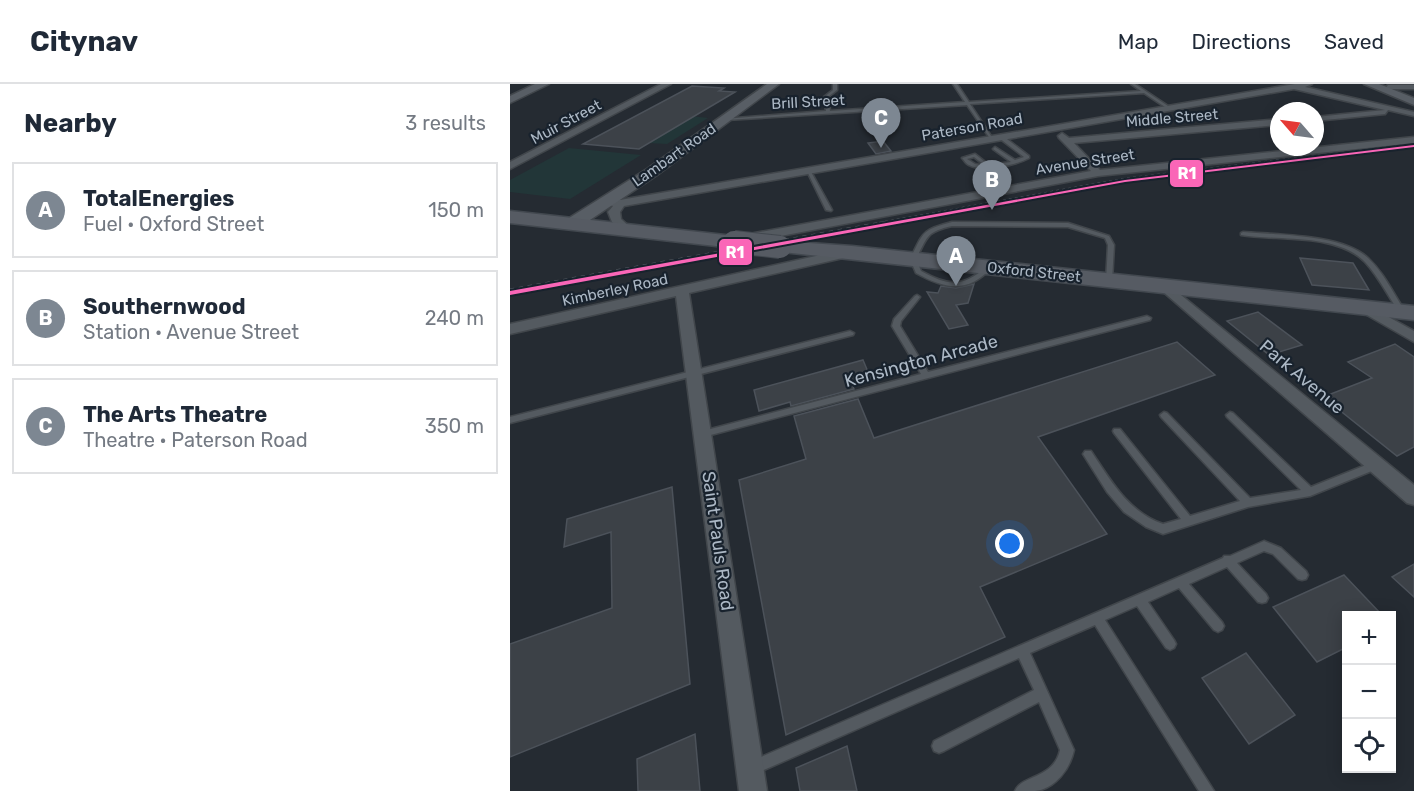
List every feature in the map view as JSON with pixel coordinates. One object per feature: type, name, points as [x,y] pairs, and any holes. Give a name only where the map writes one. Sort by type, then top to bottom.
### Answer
[{"type":"main road","name":"Oxford Street","points":[[510,217],[1408,312]]},
{"type":"street","points":[[510,100],[544,84]]},
{"type":"street","name":"Muir Street","points":[[510,166],[667,84]]},
{"type":"street","name":"Lambart Road","points":[[572,224],[613,203],[774,84]]},
{"type":"street","name":"Paterson Road","points":[[613,203],[996,141],[1054,128],[1308,84]]},
{"type":"street","points":[[1370,84],[1412,94]]},
{"type":"street","points":[[1292,86],[1414,114]]},
{"type":"street","points":[[1384,86],[1412,94]]},
{"type":"street","points":[[1324,118],[1401,111]]},
{"type":"street","name":"Middle Street","points":[[1067,141],[1270,123]]},
{"type":"street","points":[[1054,128],[1098,173]]},
{"type":"street","name":"Avenue Street","points":[[731,242],[1098,173],[1414,140]]},
{"type":"street","points":[[613,203],[614,216],[627,230]]},
{"type":"street","points":[[510,223],[531,219]]},
{"type":"street","points":[[761,274],[780,259],[783,247]]},
{"type":"street","name":"Kimberley Road","points":[[510,329],[852,252]]},
{"type":"street","name":"Park Avenue","points":[[1165,286],[1414,497]]},
{"type":"street","name":"Saint Pauls Road","points":[[682,292],[753,791]]},
{"type":"street","points":[[1365,308],[1414,337]]},
{"type":"lane","points":[[828,113],[826,97],[835,90],[835,84]]},
{"type":"lane","points":[[955,84],[1013,162]]},
{"type":"lane","points":[[1133,84],[1169,108]]},
{"type":"lane","name":"Brill Street","points":[[726,119],[1144,92]]},
{"type":"lane","points":[[987,165],[1025,159],[1026,156],[996,141]]},
{"type":"lane","points":[[808,170],[829,210]]},
{"type":"lane","points":[[913,259],[925,236],[932,229],[942,226],[968,223],[1068,225],[1107,237],[1111,245],[1109,280]]},
{"type":"lane","points":[[1244,234],[1323,243],[1360,255],[1372,266],[1408,312]]},
{"type":"lane","points":[[917,297],[897,321],[896,326],[926,375]]},
{"type":"lane","name":"Kensington Arcade","points":[[703,434],[1147,318]]},
{"type":"lane","points":[[510,420],[850,333]]},
{"type":"lane","points":[[1164,415],[1248,503]]},
{"type":"lane","points":[[1230,415],[1310,492]]},
{"type":"lane","points":[[1117,431],[1188,521]]},
{"type":"lane","points":[[1088,454],[1123,507],[1134,517],[1163,529],[1248,503],[1310,492],[1376,465]]},
{"type":"lane","points":[[750,769],[1264,546],[1277,551],[1302,575]]},
{"type":"lane","points":[[1228,560],[1262,598]]},
{"type":"lane","points":[[1181,582],[1218,626]]},
{"type":"lane","points":[[1140,600],[1170,644]]},
{"type":"lane","points":[[1097,618],[1207,791]]},
{"type":"lane","points":[[1022,650],[1067,750],[1066,757],[1057,773],[1023,791]]},
{"type":"lane","points":[[939,746],[1042,693]]},
{"type":"green space","points":[[691,116],[708,118],[667,144],[648,143]]},
{"type":"green space","points":[[569,148],[641,155],[570,199],[510,192],[510,180]]},
{"type":"building","points":[[692,86],[724,88],[719,91],[735,92],[639,149],[583,144]]},
{"type":"building","points":[[883,141],[891,151],[876,154],[868,143]]},
{"type":"building","points":[[1300,258],[1353,263],[1369,290],[1312,285]]},
{"type":"building","points":[[974,284],[968,303],[956,305],[968,325],[949,329],[927,292],[938,293],[941,286],[956,288]]},
{"type":"building","points":[[1258,312],[1302,345],[1269,355],[1227,321]]},
{"type":"building","points":[[1177,342],[1215,375],[1038,437],[1107,534],[980,587],[1005,637],[786,735],[739,480],[806,459],[794,416],[858,399],[874,438]]},
{"type":"building","points":[[1395,344],[1414,357],[1414,447],[1397,456],[1323,397],[1372,378],[1348,362]]},
{"type":"building","points":[[863,360],[871,379],[852,384],[854,389],[791,406],[790,402],[759,411],[754,390]]},
{"type":"building","points":[[672,487],[690,684],[510,757],[510,644],[612,608],[611,532],[564,547],[567,519]]},
{"type":"building","points":[[1414,564],[1414,597],[1392,577]]},
{"type":"building","points":[[1344,575],[1378,611],[1342,611],[1342,650],[1317,662],[1273,607]]},
{"type":"building","points":[[1246,653],[1295,715],[1249,744],[1202,678]]},
{"type":"building","points":[[695,734],[700,791],[638,791],[637,759]]},
{"type":"building","points":[[847,746],[857,791],[800,791],[796,768]]},
{"type":"railway","points":[[879,223],[1123,179],[1414,144]]},
{"type":"railway","points":[[510,290],[887,222]]},
{"type":"transit line","name":"R1","points":[[510,293],[1125,181],[1414,146]]},
{"type":"place","name":"The Arts Theatre","points":[[881,148]]},
{"type":"place","name":"Southernwood","points":[[992,210]]},
{"type":"place","name":"TotalEnergies","points":[[956,286]]}]
